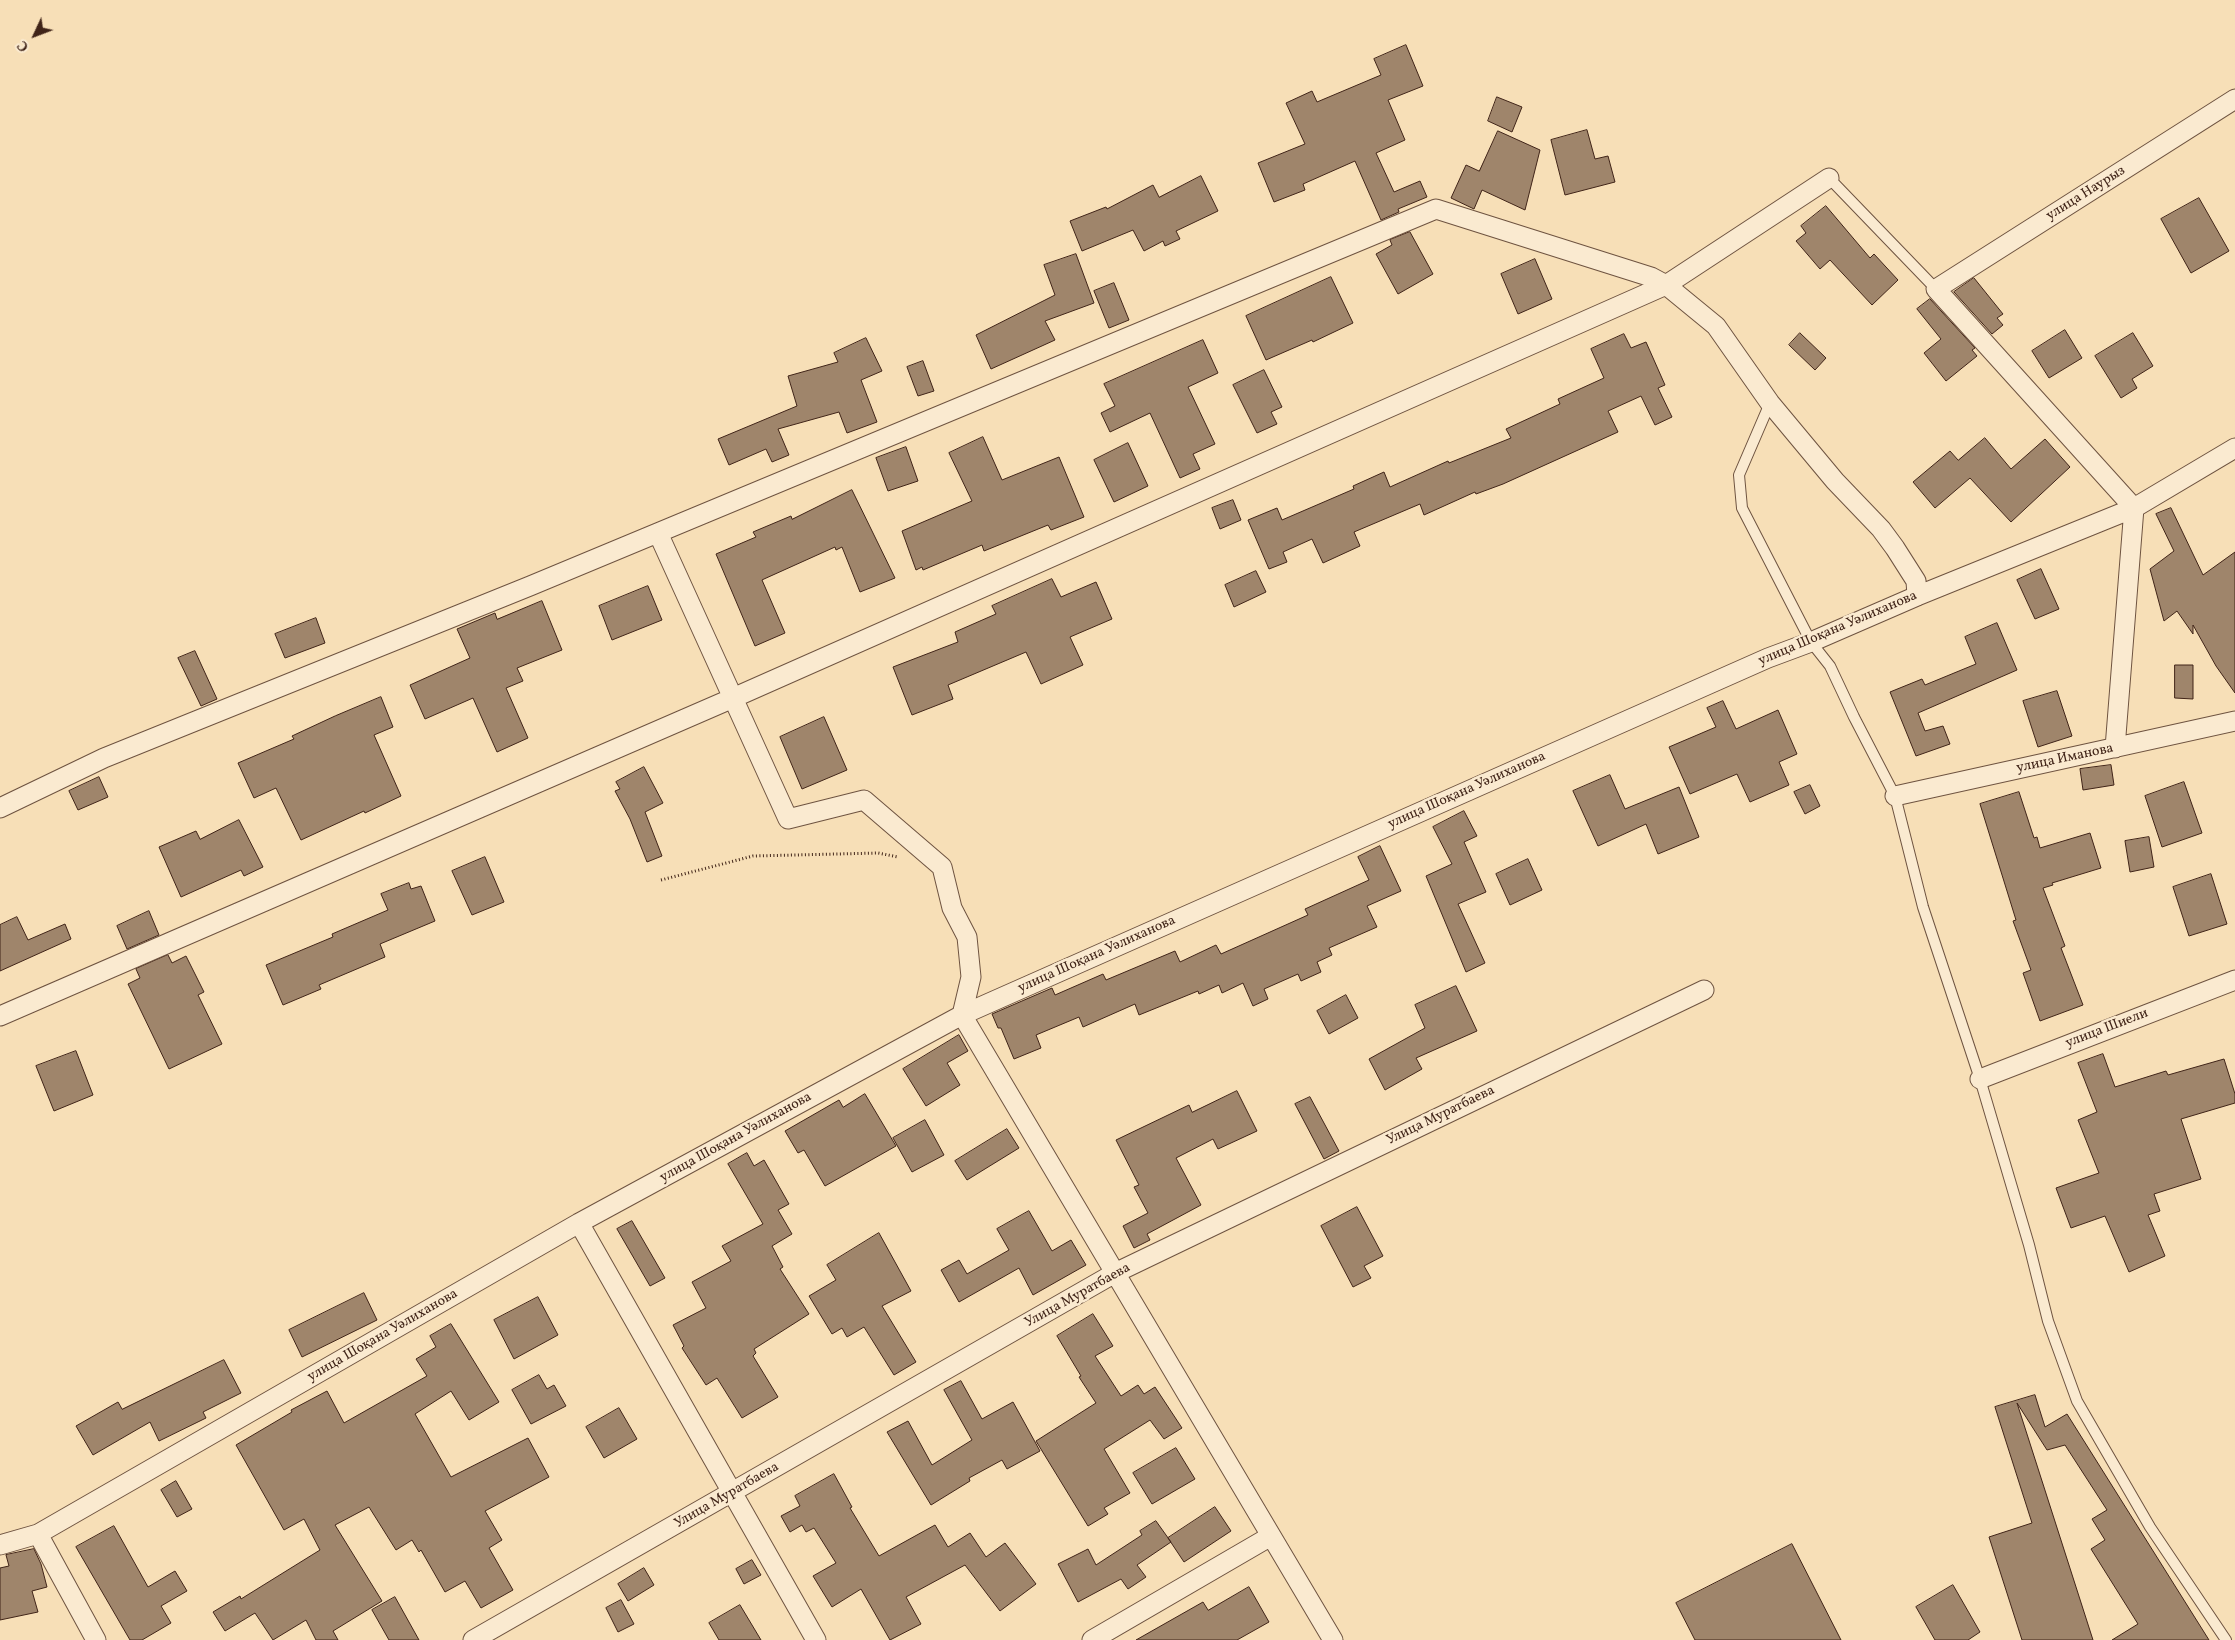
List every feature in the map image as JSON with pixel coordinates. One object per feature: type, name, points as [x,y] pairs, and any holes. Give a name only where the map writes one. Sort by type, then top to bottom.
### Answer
[{"type":"street","name":"улица Наурыз","points":[[1936,289],[2235,99]]},
{"type":"street","points":[[0,1016],[733,698],[1666,285],[1829,178]]},
{"type":"street","points":[[0,808],[104,758],[658,533],[1436,209],[1651,277],[1666,285],[1716,326],[1770,403],[1835,481],[1881,529],[1916,581],[1917,596]]},
{"type":"street","points":[[1936,289],[2134,508],[2115,748]]},
{"type":"street","name":"улица Шоқана Уәлиханова","points":[[0,1545],[38,1534],[579,1223],[962,1015],[1768,658],[1811,642],[1917,596],[2134,508],[2235,448]]},
{"type":"street","points":[[658,533],[788,819],[864,800],[942,867],[952,908],[967,937],[972,977],[962,1015],[1333,1640]]},
{"type":"street","name":"улица Иманова","points":[[1896,796],[2235,721]]},
{"type":"street","name":"улица Шиели","points":[[1980,1079],[2235,980]]},
{"type":"street","name":"Улица Муратбаева","points":[[473,1640],[732,1494],[1116,1273],[1704,990]]},
{"type":"street","points":[[579,1223],[816,1640]]},
{"type":"street","points":[[38,1534],[96,1640]]},
{"type":"street","points":[[1092,1640],[1271,1536]]},
{"type":"lane","points":[[1829,178],[1936,289]]},
{"type":"lane","points":[[1770,403],[1739,475],[1742,508],[1811,642],[1830,666],[1896,796],[1923,908],[1980,1079],[2029,1245],[2048,1321],[2077,1401],[2150,1527],[2226,1640]]},
{"type":"path","points":[[661,880],[753,856],[878,853],[906,859]]},
{"type":"building","points":[[1406,45],[1423,86],[1388,100],[1405,140],[1376,153],[1394,192],[1420,181],[1427,197],[1398,209],[1399,212],[1381,220],[1355,161],[1303,184],[1305,190],[1274,202],[1258,163],[1305,144],[1286,103],[1312,91],[1317,102],[1381,75],[1374,59]]},
{"type":"building","points":[[1497,97],[1522,107],[1512,132],[1488,121]]},
{"type":"building","points":[[1587,130],[1595,159],[1608,156],[1615,182],[1565,195],[1551,140]]},
{"type":"building","points":[[1498,131],[1540,150],[1525,210],[1482,190],[1474,209],[1451,198],[1466,165],[1479,171]]},
{"type":"building","points":[[1201,176],[1218,211],[1176,231],[1180,239],[1165,246],[1163,241],[1144,251],[1133,230],[1082,251],[1070,221],[1106,207],[1107,209],[1153,185],[1159,197]]},
{"type":"building","points":[[2199,198],[2229,251],[2191,273],[2161,219]]},
{"type":"building","points":[[1826,206],[1870,258],[1874,254],[1898,280],[1872,305],[1830,260],[1820,269],[1796,241],[1806,233],[1801,226]]},
{"type":"building","points":[[1410,232],[1433,274],[1398,294],[1376,254],[1392,245],[1390,240]]},
{"type":"building","points":[[1076,254],[1094,303],[1045,321],[1055,340],[991,369],[976,335],[1055,295],[1044,265]]},
{"type":"building","points":[[1535,259],[1552,299],[1518,314],[1501,274]]},
{"type":"building","points":[[1331,277],[1353,323],[1313,342],[1312,340],[1266,360],[1246,316]]},
{"type":"building","points":[[1974,278],[2003,314],[1997,318],[2003,325],[1992,334],[1954,292]]},
{"type":"building","points":[[1114,283],[1129,320],[1109,328],[1094,291]]},
{"type":"building","points":[[1930,299],[1975,348],[1972,350],[1977,356],[1946,381],[1924,353],[1941,339],[1917,309]]},
{"type":"building","points":[[2065,330],[2082,358],[2049,378],[2032,351]]},
{"type":"building","points":[[1800,333],[1826,358],[1815,370],[1789,345]]},
{"type":"building","points":[[2133,333],[2153,366],[2132,379],[2137,388],[2121,398],[2095,356]]},
{"type":"building","points":[[1624,334],[1631,348],[1646,342],[1665,385],[1658,388],[1672,417],[1655,425],[1641,396],[1608,411],[1618,432],[1503,484],[1476,494],[1475,492],[1424,515],[1420,504],[1354,532],[1360,546],[1323,563],[1312,539],[1283,552],[1287,562],[1269,569],[1248,520],[1277,508],[1282,520],[1354,489],[1353,486],[1384,472],[1390,487],[1448,461],[1449,463],[1511,438],[1506,429],[1560,404],[1558,399],[1604,378],[1591,349]]},
{"type":"building","points":[[866,338],[882,371],[861,380],[877,422],[847,433],[839,412],[778,429],[789,455],[772,462],[766,449],[729,465],[718,439],[797,406],[788,376],[838,362],[834,353]]},
{"type":"building","points":[[1203,340],[1218,373],[1188,387],[1215,444],[1193,454],[1200,469],[1180,478],[1150,413],[1110,432],[1101,413],[1115,406],[1104,384]]},
{"type":"building","points":[[923,361],[934,391],[918,396],[907,367]]},
{"type":"building","points":[[1264,370],[1282,407],[1271,412],[1277,424],[1257,433],[1233,385]]},
{"type":"building","points":[[983,437],[1002,480],[1059,457],[1084,517],[1051,530],[1048,525],[984,551],[982,545],[923,570],[922,567],[916,570],[902,531],[972,501],[949,453]]},
{"type":"building","points":[[1985,438],[2011,469],[2045,439],[2070,467],[2011,522],[1970,478],[1935,508],[1913,482],[1950,451],[1958,460]]},
{"type":"building","points":[[1128,443],[1148,486],[1114,502],[1094,460]]},
{"type":"building","points":[[906,447],[918,481],[888,491],[876,458]]},
{"type":"building","points":[[852,490],[895,578],[860,592],[842,547],[836,550],[835,547],[764,579],[762,580],[785,633],[755,646],[716,554],[756,537],[753,532],[791,516],[792,519]]},
{"type":"building","points":[[1233,500],[1241,520],[1220,529],[1212,508]]},
{"type":"building","points":[[2171,508],[2203,575],[2235,552],[2235,693],[2216,666],[2193,625],[2193,634],[2177,611],[2164,621],[2150,569],[2174,551],[2156,514]]},
{"type":"building","points":[[2041,569],[2059,609],[2035,619],[2017,580]]},
{"type":"building","points":[[1256,571],[1266,592],[1234,607],[1225,585]]},
{"type":"building","points":[[1052,579],[1061,597],[1096,582],[1112,619],[1070,637],[1083,665],[1041,684],[1026,652],[948,685],[953,699],[912,715],[893,667],[958,642],[955,632],[996,614],[992,606]]},
{"type":"building","points":[[648,586],[662,620],[612,640],[599,606]]},
{"type":"building","points":[[542,601],[562,650],[517,668],[523,681],[506,688],[528,738],[497,752],[473,698],[425,719],[410,685],[470,658],[457,629],[495,613],[497,619]]},
{"type":"building","points":[[316,618],[325,643],[285,658],[275,634]]},
{"type":"building","points":[[1997,623],[2017,670],[1918,713],[1925,731],[1943,726],[1950,744],[1916,756],[1890,692],[1922,679],[1925,685],[1976,664],[1965,637]]},
{"type":"building","points":[[195,651],[217,699],[201,706],[178,658]]},
{"type":"building","points":[[2175,665],[2193,665],[2193,699],[2175,698]]},
{"type":"building","points":[[2057,691],[2072,736],[2038,747],[2023,701]]},
{"type":"building","points":[[381,697],[393,727],[374,735],[401,796],[301,840],[276,788],[254,798],[238,763],[294,739],[292,736],[335,716]]},
{"type":"building","points":[[1723,701],[1736,729],[1778,710],[1797,754],[1779,762],[1789,785],[1750,802],[1737,774],[1690,794],[1669,747],[1716,727],[1707,708]]},
{"type":"building","points":[[824,717],[847,770],[802,789],[780,737]]},
{"type":"building","points":[[2111,765],[2114,785],[2083,790],[2080,769]]},
{"type":"building","points":[[644,767],[663,803],[645,812],[662,856],[647,862],[630,819],[615,791],[620,789],[616,782]]},
{"type":"building","points":[[1610,775],[1625,809],[1679,787],[1699,837],[1658,854],[1646,824],[1598,846],[1573,791]]},
{"type":"building","points":[[99,777],[108,797],[78,810],[69,791]]},
{"type":"building","points":[[2184,782],[2202,833],[2162,847],[2145,796]]},
{"type":"building","points":[[1810,785],[1820,806],[1805,814],[1794,792]]},
{"type":"building","points":[[2019,792],[2034,838],[2037,837],[2040,848],[2090,833],[2101,868],[2052,883],[2053,885],[2043,888],[2065,946],[2061,948],[2083,1005],[2040,1021],[2023,973],[2031,970],[2013,921],[2016,920],[1980,804]]},
{"type":"building","points":[[1464,811],[1477,836],[1464,842],[1486,892],[1458,904],[1485,963],[1466,972],[1426,876],[1452,864],[1433,827]]},
{"type":"building","points":[[239,820],[263,867],[244,876],[241,870],[181,897],[159,847],[196,831],[200,839]]},
{"type":"building","points":[[2149,837],[2154,867],[2130,872],[2125,841]]},
{"type":"building","points":[[1380,846],[1401,891],[1367,906],[1377,927],[1329,948],[1332,955],[1317,962],[1321,972],[1301,981],[1298,974],[1264,989],[1268,999],[1253,1006],[1243,983],[1222,993],[1219,985],[1199,994],[1198,991],[1139,1015],[1135,1004],[1083,1027],[1079,1017],[1036,1035],[1041,1048],[1014,1059],[1001,1028],[998,1028],[992,1014],[1052,988],[1055,995],[1103,974],[1106,980],[1175,951],[1180,962],[1216,945],[1221,954],[1308,915],[1305,909],[1369,880],[1358,857]]},
{"type":"building","points":[[485,857],[504,902],[472,915],[452,871]]},
{"type":"building","points":[[1528,859],[1542,890],[1510,905],[1496,874]]},
{"type":"building","points":[[2211,874],[2227,924],[2189,936],[2173,887]]},
{"type":"building","points":[[409,883],[411,889],[421,886],[435,921],[380,944],[385,957],[319,985],[321,989],[283,1005],[266,965],[333,937],[332,934],[388,910],[381,894]]},
{"type":"building","points":[[149,911],[159,935],[127,949],[117,926]]},
{"type":"building","points":[[17,917],[28,940],[65,924],[71,939],[0,971],[0,925]]},
{"type":"building","points":[[168,955],[172,963],[186,956],[204,992],[198,995],[222,1044],[169,1069],[128,984],[140,978],[136,969]]},
{"type":"building","points":[[1456,986],[1477,1031],[1416,1058],[1422,1069],[1385,1090],[1369,1059],[1425,1028],[1415,1005]]},
{"type":"building","points":[[1346,995],[1358,1018],[1329,1034],[1317,1011]]},
{"type":"building","points":[[959,1035],[968,1051],[947,1063],[960,1085],[926,1106],[903,1069]]},
{"type":"building","points":[[76,1051],[93,1095],[54,1111],[36,1066]]},
{"type":"building","points":[[2103,1054],[2115,1087],[2166,1071],[2168,1075],[2224,1059],[2235,1094],[2235,1103],[2181,1119],[2201,1179],[2154,1194],[2160,1211],[2148,1215],[2165,1256],[2129,1272],[2105,1216],[2071,1228],[2056,1188],[2099,1173],[2078,1120],[2097,1112],[2078,1063]]},
{"type":"building","points":[[1237,1091],[1257,1131],[1218,1149],[1213,1139],[1176,1158],[1201,1205],[1147,1234],[1150,1240],[1134,1248],[1123,1226],[1148,1213],[1134,1187],[1139,1185],[1116,1140],[1189,1105],[1192,1112]]},
{"type":"building","points":[[865,1094],[896,1146],[825,1186],[804,1150],[798,1153],[785,1131],[839,1100],[843,1107]]},
{"type":"building","points":[[1310,1097],[1339,1151],[1324,1159],[1295,1104]]},
{"type":"building","points":[[925,1120],[944,1155],[912,1172],[893,1138]]},
{"type":"building","points":[[1007,1129],[1019,1148],[967,1180],[955,1161]]},
{"type":"building","points":[[747,1153],[754,1166],[764,1160],[789,1204],[778,1210],[792,1234],[772,1246],[783,1267],[780,1269],[809,1314],[754,1349],[756,1353],[753,1356],[778,1397],[742,1418],[717,1378],[706,1385],[682,1348],[684,1346],[673,1325],[706,1308],[692,1282],[731,1261],[722,1246],[763,1224],[728,1164]]},
{"type":"building","points":[[1357,1207],[1383,1256],[1364,1266],[1371,1278],[1353,1287],[1321,1226]]},
{"type":"building","points":[[1029,1211],[1052,1251],[1071,1240],[1086,1265],[1033,1295],[1019,1268],[959,1302],[941,1270],[959,1260],[967,1274],[1009,1250],[997,1229]]},
{"type":"building","points":[[632,1221],[665,1278],[650,1286],[617,1229]]},
{"type":"building","points":[[879,1233],[911,1291],[882,1306],[916,1362],[894,1375],[864,1327],[847,1337],[842,1328],[832,1334],[809,1296],[836,1280],[827,1265]]},
{"type":"building","points":[[364,1293],[377,1320],[302,1357],[289,1330]]},
{"type":"building","points":[[538,1297],[558,1335],[514,1359],[494,1320]]},
{"type":"building","points":[[1093,1314],[1113,1346],[1095,1356],[1121,1396],[1138,1385],[1144,1394],[1155,1387],[1182,1428],[1164,1439],[1150,1420],[1104,1449],[1130,1493],[1104,1508],[1108,1514],[1088,1526],[1036,1441],[1096,1403],[1079,1377],[1081,1376],[1057,1336]]},
{"type":"building","points":[[451,1324],[499,1402],[469,1420],[451,1391],[415,1414],[451,1477],[528,1438],[549,1477],[485,1511],[502,1540],[489,1548],[513,1590],[481,1608],[465,1581],[445,1592],[421,1550],[419,1552],[412,1540],[396,1550],[369,1507],[335,1525],[382,1601],[333,1631],[338,1640],[316,1640],[306,1620],[273,1640],[255,1613],[225,1631],[213,1612],[240,1596],[241,1599],[320,1550],[304,1519],[284,1530],[236,1445],[292,1412],[291,1410],[327,1391],[344,1423],[427,1376],[416,1359],[436,1347],[430,1336]]},
{"type":"building","points":[[224,1360],[241,1393],[203,1412],[206,1418],[159,1441],[150,1422],[93,1455],[76,1426],[118,1402],[122,1409]]},
{"type":"building","points":[[539,1375],[547,1389],[554,1385],[566,1406],[531,1424],[512,1390]]},
{"type":"building","points":[[961,1381],[982,1419],[1013,1402],[1040,1451],[1007,1469],[1002,1460],[969,1478],[970,1481],[931,1505],[887,1432],[908,1421],[932,1465],[972,1440],[944,1390]]},
{"type":"building","points":[[2035,1395],[2045,1427],[2067,1414],[2209,1640],[2112,1640],[2138,1624],[2091,1549],[2105,1540],[2092,1519],[2107,1510],[2065,1445],[2047,1450],[2017,1403],[2093,1640],[2022,1640],[1989,1537],[2032,1523],[1995,1407]]},
{"type":"building","points":[[619,1408],[637,1439],[604,1458],[586,1427]]},
{"type":"building","points":[[1176,1448],[1195,1479],[1152,1504],[1133,1473]]},
{"type":"building","points":[[834,1474],[852,1507],[850,1508],[879,1556],[935,1525],[948,1547],[970,1533],[986,1557],[1005,1543],[1036,1584],[1000,1611],[965,1565],[906,1597],[921,1624],[890,1640],[861,1589],[832,1607],[813,1576],[836,1563],[814,1528],[806,1532],[802,1525],[790,1532],[781,1516],[800,1506],[795,1496]]},
{"type":"building","points":[[176,1481],[192,1509],[177,1517],[161,1490]]},
{"type":"building","points":[[1215,1507],[1231,1531],[1184,1562],[1168,1538]]},
{"type":"building","points":[[1156,1521],[1171,1542],[1137,1565],[1146,1577],[1128,1589],[1121,1579],[1078,1602],[1058,1564],[1088,1549],[1096,1565],[1142,1535],[1140,1531]]},
{"type":"building","points":[[114,1526],[148,1587],[175,1571],[187,1591],[161,1606],[171,1623],[142,1640],[130,1640],[76,1547]]},
{"type":"building","points":[[1792,1544],[1841,1640],[1695,1640],[1676,1603]]},
{"type":"building","points":[[34,1549],[41,1564],[47,1587],[32,1591],[38,1612],[0,1620],[0,1568],[9,1566],[6,1555]]},
{"type":"building","points":[[752,1560],[761,1575],[744,1584],[736,1569]]},
{"type":"building","points":[[644,1568],[654,1585],[628,1601],[618,1584]]},
{"type":"building","points":[[1953,1585],[1980,1632],[1968,1640],[1935,1640],[1916,1607]]},
{"type":"building","points":[[1249,1587],[1269,1622],[1237,1640],[1136,1640],[1203,1602],[1208,1610]]},
{"type":"building","points":[[395,1597],[419,1640],[389,1640],[372,1610]]},
{"type":"building","points":[[621,1600],[634,1624],[618,1632],[606,1608]]},
{"type":"building","points":[[740,1605],[761,1640],[719,1640],[709,1623]]}]
